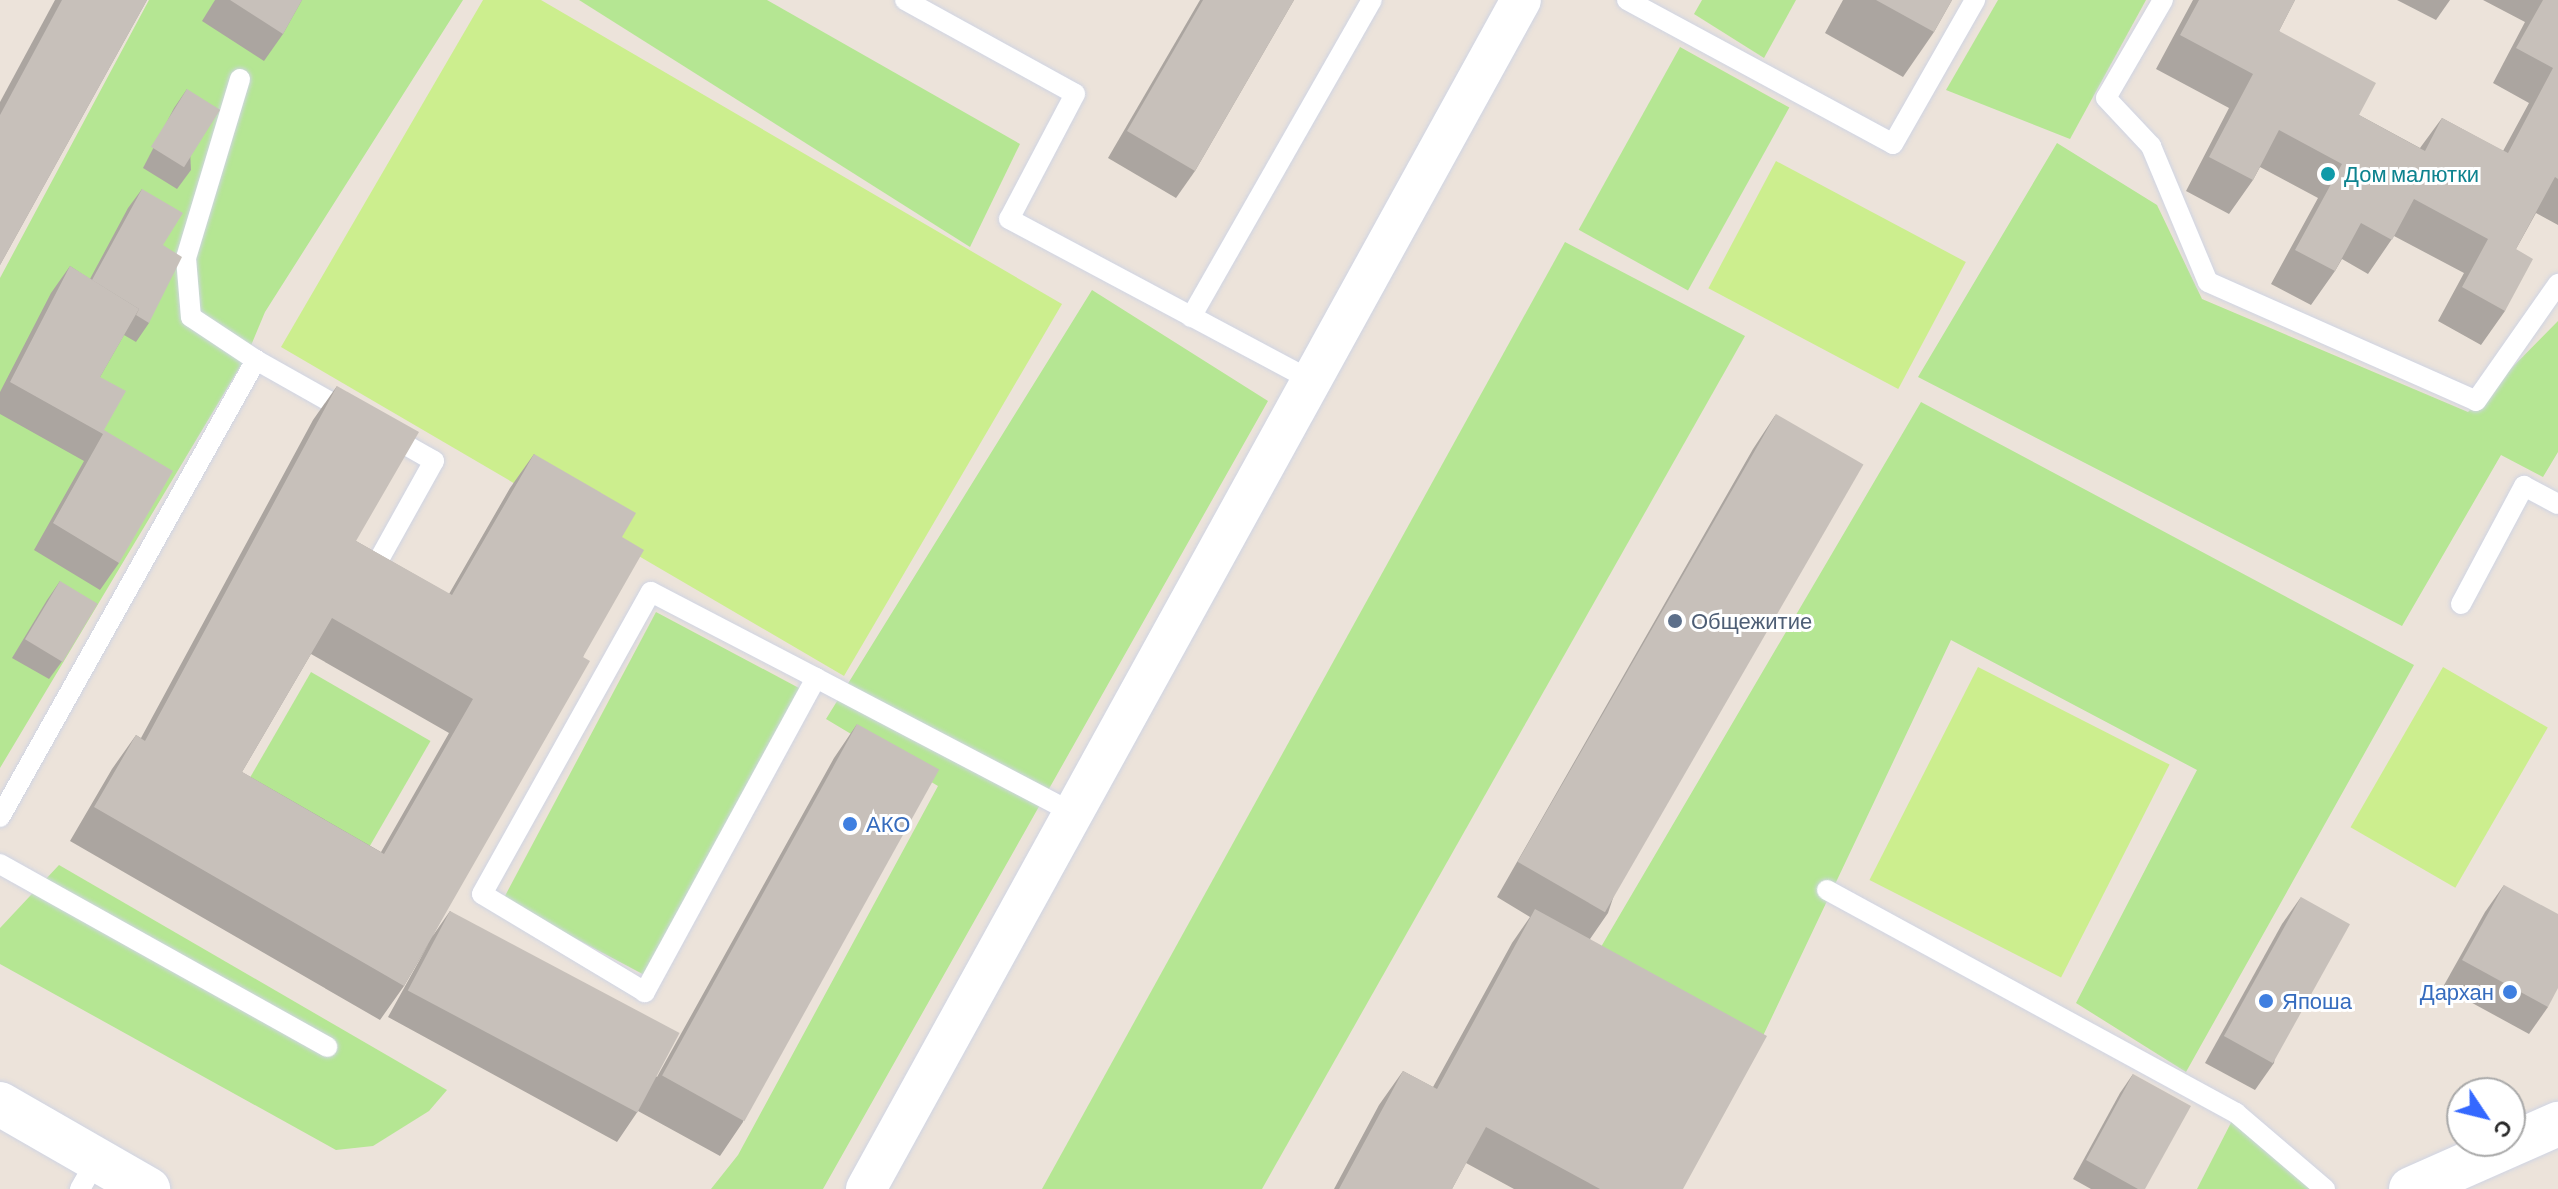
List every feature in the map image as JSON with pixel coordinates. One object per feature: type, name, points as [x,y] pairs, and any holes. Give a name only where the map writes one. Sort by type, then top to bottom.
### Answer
[{"type":"main road","points":[[0,1104],[89,1174],[148,1189]]},
{"type":"main road","points":[[2411,1189],[2558,1124]]},
{"type":"street","points":[[866,1189],[1521,0]]},
{"type":"lane","points":[[905,0],[1075,94],[1009,219],[1311,380]]},
{"type":"lane","points":[[1191,317],[1372,0]]},
{"type":"lane","points":[[1627,0],[1893,144],[1975,0]]},
{"type":"lane","points":[[2163,0],[2106,98],[2151,146],[2208,282],[2476,401],[2558,284]]},
{"type":"lane","points":[[240,79],[186,258],[191,317],[256,360],[434,461],[376,565]]},
{"type":"lane","points":[[0,817],[256,360]]},
{"type":"lane","points":[[2461,604],[2524,486],[2558,504]]},
{"type":"lane","points":[[816,678],[645,992],[482,894],[651,592],[816,678],[1073,813]]},
{"type":"lane","points":[[0,864],[327,1047]]},
{"type":"lane","points":[[1827,890],[2236,1113],[2325,1189]]},
{"type":"green space","points":[[149,0],[463,0],[265,312],[247,355],[0,768],[0,278]]},
{"type":"green space","points":[[483,0],[541,0],[1062,304],[844,676],[281,347]]},
{"type":"green space","points":[[579,0],[767,0],[1020,144],[970,247]]},
{"type":"green space","points":[[1702,0],[1796,0],[1764,58],[1694,14]]},
{"type":"green space","points":[[1998,0],[2146,0],[2070,139],[1946,90]]},
{"type":"green space","points":[[1680,47],[1789,108],[1688,290],[1579,230]]},
{"type":"green space","points":[[2057,143],[2157,205],[2202,299],[2468,412],[2558,321],[2558,452],[2543,477],[2501,455],[2402,626],[1918,377]]},
{"type":"green space","points":[[1776,161],[1966,262],[1898,389],[1708,288]]},
{"type":"green space","points":[[1565,242],[1745,336],[1262,1189],[1042,1189]]},
{"type":"green space","points":[[1092,290],[1268,401],[823,1189],[711,1189],[738,1155],[938,786],[826,719]]},
{"type":"green space","points":[[1921,402],[2414,665],[2186,1072],[2076,1003],[2197,770],[1951,640],[1761,1040],[1598,952]]},
{"type":"green space","points":[[656,612],[810,694],[657,982],[503,900]]},
{"type":"green space","points":[[1978,667],[2170,765],[2061,978],[1869,880]]},
{"type":"green space","points":[[2443,667],[2548,728],[2455,888],[2350,827]]},
{"type":"green space","points":[[311,672],[431,741],[357,868],[238,799]]},
{"type":"green space","points":[[59,865],[447,1090],[429,1111],[373,1146],[336,1150],[0,964],[0,928]]},
{"type":"green space","points":[[2236,1113],[2310,1189],[2197,1189]]},
{"type":"building","points":[[62,0],[147,0],[0,265],[0,115]]},
{"type":"building","points":[[230,0],[302,0],[283,34]]},
{"type":"building","points":[[1203,0],[1294,0],[1195,171],[1127,131]]},
{"type":"building","points":[[1876,0],[1952,0],[1934,32]]},
{"type":"building","name":"Дом малютки","points":[[2199,0],[2295,0],[2279,31],[2376,83],[2359,115],[2425,151],[2442,118],[2508,153],[2553,68],[2516,48],[2543,0],[2558,0],[2558,179],[2555,177],[2516,249],[2533,259],[2505,311],[2462,287],[2488,239],[2414,199],[2392,240],[2361,223],[2335,271],[2295,250],[2342,164],[2279,130],[2253,180],[2209,157],[2253,74],[2180,35]]},
{"type":"building","points":[[187,89],[220,110],[184,167],[151,147]]},
{"type":"building","points":[[142,189],[183,213],[163,245],[182,257],[149,323],[136,315],[139,309],[92,280]]},
{"type":"building","points":[[70,266],[139,309],[100,377],[126,391],[104,430],[173,471],[119,563],[53,523],[103,434],[10,382]]},
{"type":"building","points":[[337,386],[419,432],[356,541],[452,595],[534,454],[636,513],[622,537],[644,550],[583,657],[590,661],[404,986],[94,807],[136,735],[145,741]],"holes":[[[332,618],[473,699],[384,854],[242,772]]]},
{"type":"building","points":[[1776,414],[1863,464],[1605,912],[1518,862]]},
{"type":"building","points":[[60,581],[98,604],[63,662],[25,639]]},
{"type":"building","points":[[857,724],[939,770],[744,1121],[662,1076]]},
{"type":"building","points":[[2504,885],[2558,914],[2558,988],[2548,1007],[2462,960]]},
{"type":"building","points":[[2301,897],[2350,924],[2273,1063],[2224,1036]]},
{"type":"building","points":[[1535,909],[1767,1036],[1683,1189],[1600,1189],[1486,1127],[1452,1189],[1339,1189],[1403,1071],[1437,1089]]},
{"type":"building","points":[[450,911],[680,1033],[637,1113],[408,990]]},
{"type":"building","points":[[2133,1074],[2191,1106],[2145,1189],[2138,1189],[2086,1160]]},
{"type":"place","name":"Дом малютки","points":[[2328,174]]},
{"type":"place","name":"Общежитие","points":[[1675,621]]},
{"type":"place","name":"АКО","points":[[850,824]]},
{"type":"place","name":"Дархан","points":[[2510,992]]},
{"type":"place","name":"Япоша","points":[[2266,1001]]}]
